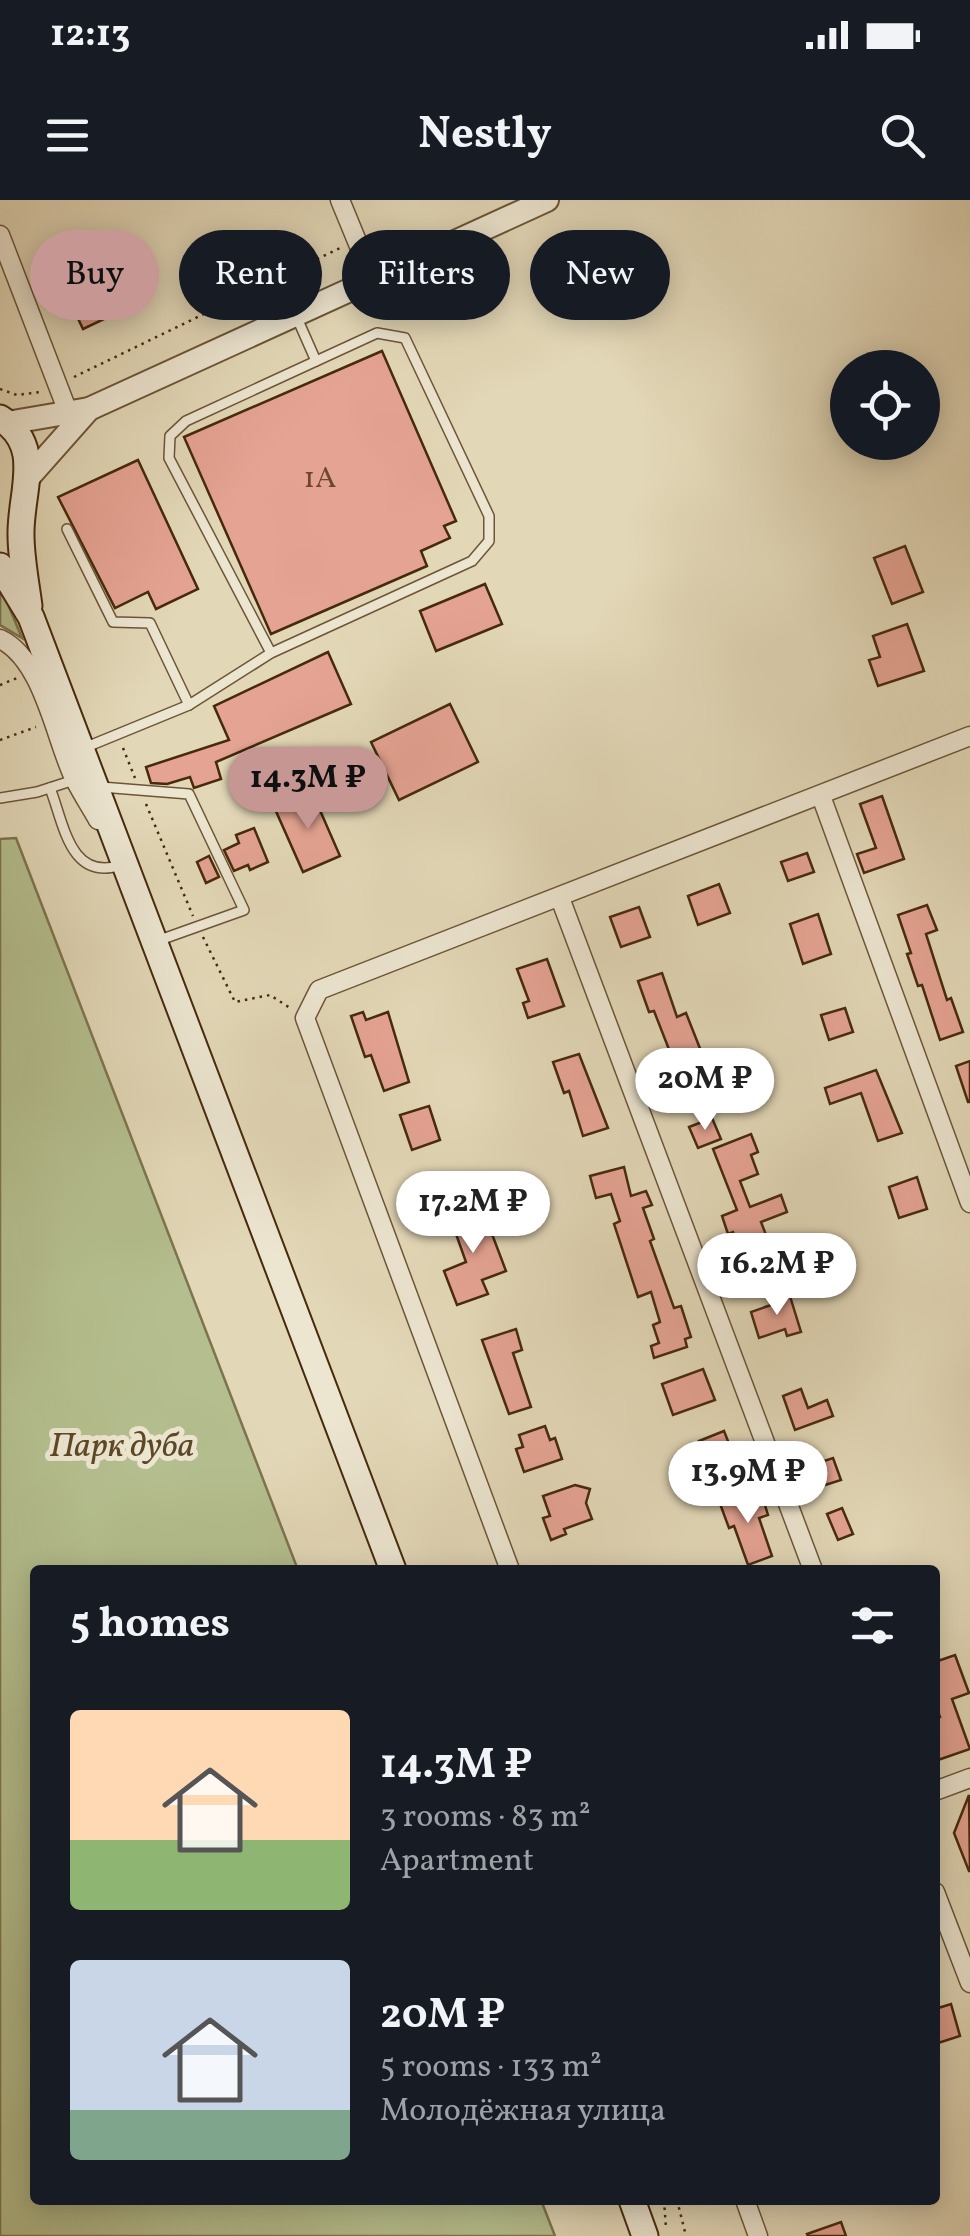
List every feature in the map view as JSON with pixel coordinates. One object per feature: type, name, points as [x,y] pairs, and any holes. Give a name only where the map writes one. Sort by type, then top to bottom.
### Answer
[{"type":"main road","points":[[4,420],[26,448],[20,534],[31,617]]},
{"type":"main road","points":[[0,514],[14,503],[26,484]]},
{"type":"main road","points":[[0,566],[31,617],[81,749],[85,783],[125,863],[391,1565]]},
{"type":"main road","points":[[636,2205],[656,2232]]},
{"type":"street","points":[[340,200],[352,230]]},
{"type":"street","points":[[482,230],[547,200]]},
{"type":"street","points":[[2,246],[60,384],[78,410]]},
{"type":"street","points":[[4,420],[78,410],[287,320]]},
{"type":"street","points":[[26,484],[78,410]]},
{"type":"street","points":[[0,640],[22,654],[85,783]]},
{"type":"street","points":[[508,1565],[304,1018],[319,990],[970,736]]},
{"type":"street","points":[[821,796],[970,1202]]},
{"type":"street","points":[[560,898],[811,1565]]},
{"type":"street","points":[[940,1789],[970,1778]]},
{"type":"street","points":[[940,1905],[970,1983]]},
{"type":"street","points":[[747,2205],[758,2236]]},
{"type":"lane","points":[[298,320],[316,361]]},
{"type":"lane","points":[[81,749],[189,705],[270,654],[472,560],[489,542],[489,516],[405,338],[377,333],[186,421],[170,436],[168,458],[270,654]]},
{"type":"lane","points":[[67,529],[113,622],[150,624],[189,705]]},
{"type":"lane","points":[[0,798],[85,783],[189,794],[244,910],[155,942]]},
{"type":"lane","points":[[50,788],[77,857],[91,868],[106,869],[125,863]]},
{"type":"path","points":[[0,389],[17,395],[31,394],[60,384],[342,247]]},
{"type":"path","points":[[0,685],[24,676]]},
{"type":"path","points":[[0,740],[43,724]]},
{"type":"path","points":[[116,733],[234,1002],[270,995],[304,1018]]},
{"type":"path","points":[[656,2232],[663,2205]]},
{"type":"path","points":[[678,2205],[686,2236]]},
{"type":"green space","points":[[0,585],[22,638],[0,625]]},
{"type":"green space","name":"Парк дуба","points":[[16,838],[296,1565],[30,1565],[30,2205],[543,2205],[555,2236],[0,2236],[0,839]]},
{"type":"building","points":[[79,320],[102,320],[83,329]]},
{"type":"building","points":[[382,351],[456,521],[444,526],[450,538],[421,551],[427,566],[271,634],[184,437]]},
{"type":"building","points":[[138,460],[198,589],[156,609],[148,592],[115,608],[58,497]]},
{"type":"building","points":[[905,546],[923,592],[892,604],[874,558]]},
{"type":"building","points":[[485,584],[502,624],[436,651],[420,611]]},
{"type":"building","points":[[907,624],[924,671],[878,686],[869,660],[880,657],[873,636]]},
{"type":"building","points":[[328,652],[351,704],[216,762],[221,779],[194,788],[190,777],[167,784],[151,783],[146,767],[229,740],[214,706]]},
{"type":"building","points":[[450,704],[478,762],[399,800],[371,742]]},
{"type":"building","points":[[312,792],[340,856],[303,872],[275,809]]},
{"type":"building","points":[[882,796],[904,859],[864,873],[857,854],[876,848],[860,804]]},
{"type":"building","points":[[254,828],[268,862],[250,870],[248,865],[234,871],[224,850],[239,843],[236,835]]},
{"type":"building","points":[[807,853],[814,872],[788,881],[781,862]]},
{"type":"building","points":[[209,856],[219,877],[206,883],[197,862]]},
{"type":"building","points":[[719,884],[730,913],[698,925],[688,896]]},
{"type":"building","points":[[927,905],[937,930],[926,934],[947,1000],[951,998],[963,1032],[940,1040],[907,954],[911,953],[898,915]]},
{"type":"building","points":[[639,907],[650,937],[621,947],[610,917]]},
{"type":"building","points":[[818,914],[831,954],[803,964],[790,924]]},
{"type":"building","points":[[547,959],[564,1006],[528,1018],[523,1003],[529,1001],[517,969]]},
{"type":"building","points":[[662,973],[677,1017],[686,1013],[701,1051],[694,1053],[708,1093],[683,1102],[674,1077],[679,1075],[638,981]]},
{"type":"building","points":[[845,1008],[853,1032],[829,1040],[821,1015]]},
{"type":"building","points":[[363,1012],[366,1020],[388,1012],[409,1082],[384,1091],[371,1055],[365,1057],[351,1016]]},
{"type":"building","points":[[579,1054],[608,1128],[583,1136],[569,1091],[564,1093],[553,1062]]},
{"type":"building","points":[[970,1061],[970,1102],[968,1102],[956,1066]]},
{"type":"building","points":[[876,1070],[902,1133],[878,1141],[861,1093],[830,1104],[825,1088]]},
{"type":"building","points":[[429,1106],[440,1140],[412,1150],[400,1115]]},
{"type":"building","points":[[712,1118],[721,1139],[698,1148],[689,1127]]},
{"type":"building","points":[[751,1134],[758,1152],[751,1155],[758,1174],[740,1181],[750,1207],[781,1195],[787,1212],[761,1222],[778,1266],[751,1276],[722,1216],[737,1210],[713,1149]]},
{"type":"building","points":[[624,1167],[631,1196],[646,1191],[652,1205],[643,1208],[654,1239],[650,1241],[674,1308],[681,1306],[691,1337],[685,1339],[687,1347],[654,1358],[651,1346],[659,1343],[653,1325],[660,1322],[651,1292],[638,1297],[614,1224],[620,1221],[611,1194],[596,1198],[590,1176]]},
{"type":"building","points":[[917,1177],[927,1209],[899,1218],[889,1187]]},
{"type":"building","points":[[481,1205],[506,1271],[482,1280],[488,1294],[457,1305],[444,1271],[466,1262],[455,1231],[449,1233],[446,1220]]},
{"type":"building","points":[[789,1293],[801,1332],[787,1336],[785,1329],[759,1338],[751,1312],[774,1304],[772,1299]]},
{"type":"building","points":[[516,1329],[522,1350],[513,1353],[531,1407],[509,1414],[482,1340]]},
{"type":"building","points":[[703,1369],[715,1400],[673,1415],[662,1384]]},
{"type":"building","points":[[801,1389],[808,1408],[827,1400],[833,1416],[795,1430],[783,1396]]},
{"type":"building","points":[[545,1426],[550,1440],[555,1438],[562,1459],[524,1472],[516,1449],[523,1447],[519,1435]]},
{"type":"building","points":[[724,1431],[735,1459],[710,1469],[699,1441]]},
{"type":"building","points":[[833,1458],[841,1480],[816,1488],[809,1466]]},
{"type":"building","points":[[575,1485],[590,1489],[586,1503],[592,1519],[564,1529],[566,1534],[551,1540],[543,1518],[550,1516],[543,1496]]},
{"type":"building","points":[[744,1492],[748,1504],[763,1499],[768,1515],[759,1518],[772,1556],[748,1565],[734,1526],[729,1528],[719,1501]]},
{"type":"building","points":[[842,1508],[853,1534],[838,1540],[827,1514]]},
{"type":"building","points":[[955,1655],[969,1693],[952,1699],[970,1749],[940,1759],[940,1717],[940,1660]]},
{"type":"building","points":[[969,1795],[970,1871],[954,1833]]},
{"type":"building","points":[[951,2004],[960,2036],[940,2042],[940,2007]]},
{"type":"building","points":[[841,2222],[846,2236],[807,2234]]}]
